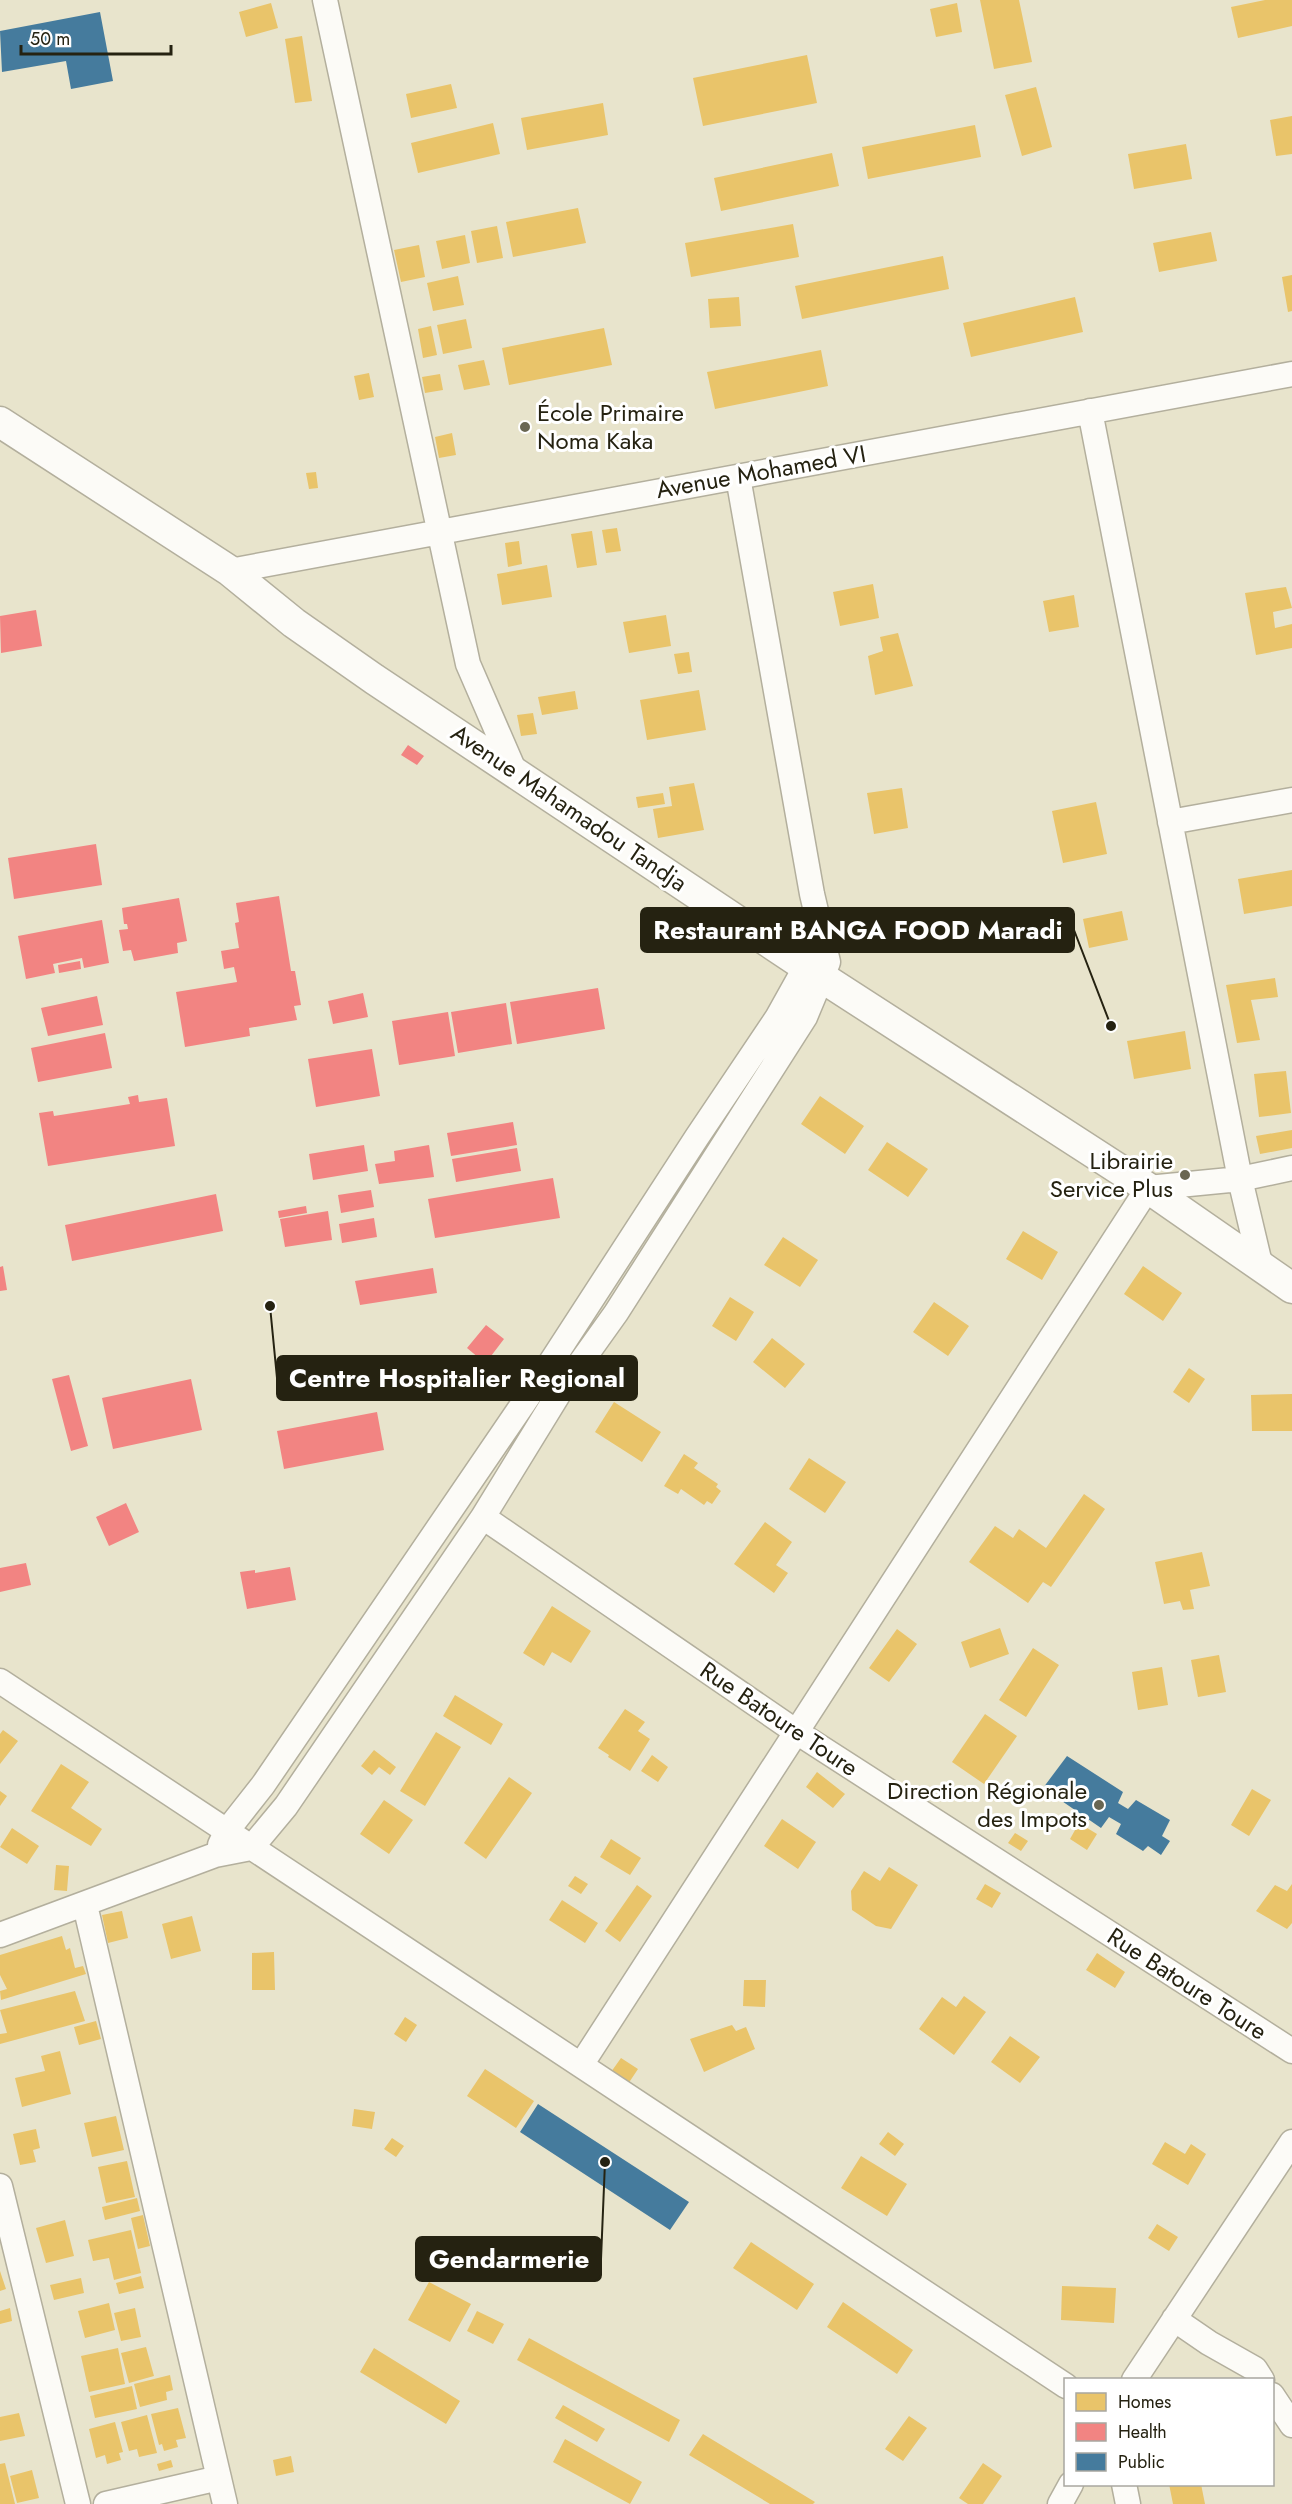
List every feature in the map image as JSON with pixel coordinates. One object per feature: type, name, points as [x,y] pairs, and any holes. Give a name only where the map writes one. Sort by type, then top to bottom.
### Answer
[{"type":"main road","name":"Avenue Mahamadou Tandja","points":[[3,430],[230,571],[294,623],[815,972],[1148,1188],[1292,1288]]},
{"type":"street","points":[[325,0],[468,664],[514,770]]},
{"type":"street","name":"Avenue Mohamed VI","points":[[230,571],[1292,374]]},
{"type":"street","points":[[1090,411],[1240,1179],[1262,1268]]},
{"type":"street","points":[[215,1855],[226,1832],[263,1785],[538,1382],[777,1018],[815,972],[828,962],[812,894],[738,477]]},
{"type":"street","points":[[1170,822],[1292,800]]},
{"type":"street","points":[[0,1935],[215,1855],[251,1848],[286,1806],[483,1517],[561,1390],[616,1313],[719,1154],[806,1017],[815,972]]},
{"type":"street","points":[[697,1137],[719,1154]]},
{"type":"street","points":[[581,2065],[1148,1188],[1240,1179],[1292,1168]]},
{"type":"street","name":"Rue Batoure Toure","points":[[483,1517],[795,1731],[1292,2051]]},
{"type":"street","points":[[0,1681],[1064,2385]]},
{"type":"street","points":[[85,1905],[225,2504]]},
{"type":"street","points":[[1135,2378],[1292,2142]]},
{"type":"street","points":[[0,2186],[78,2504]]},
{"type":"street","points":[[1174,2319],[1209,2343],[1255,2369],[1262,2378]]},
{"type":"street","points":[[1274,2397],[1292,2425]]},
{"type":"street","points":[[105,2504],[219,2478]]},
{"type":"street","points":[[1060,2504],[1070,2486]]},
{"type":"street","points":[[1124,2486],[1128,2504]]},
{"type":"building: Homes","points":[[980,0],[1019,0],[1032,62],[994,69]]},
{"type":"building: Homes","points":[[1265,0],[1292,0],[1292,26],[1238,38],[1231,7]]},
{"type":"building: Homes","points":[[271,3],[278,28],[246,37],[239,12]]},
{"type":"building: Homes","points":[[957,3],[962,32],[936,37],[930,9]]},
{"type":"building: Homes","points":[[302,36],[312,101],[295,103],[285,39]]},
{"type":"building: Homes","points":[[807,55],[817,103],[703,126],[693,78]]},
{"type":"building: Homes","points":[[451,84],[457,108],[411,118],[406,94]]},
{"type":"building: Homes","points":[[1036,87],[1052,147],[1022,156],[1005,95]]},
{"type":"building: Homes","points":[[603,103],[608,135],[527,150],[521,118]]},
{"type":"building: Homes","points":[[1292,116],[1292,154],[1276,156],[1270,120]]},
{"type":"building: Homes","points":[[493,123],[500,154],[418,173],[411,143]]},
{"type":"building: Homes","points":[[975,125],[981,157],[868,179],[862,147]]},
{"type":"building: Homes","points":[[1186,144],[1192,179],[1134,189],[1128,154]]},
{"type":"building: Homes","points":[[832,153],[839,186],[721,211],[714,178]]},
{"type":"building: Homes","points":[[578,208],[586,243],[513,257],[506,222]]},
{"type":"building: Homes","points":[[793,224],[799,257],[691,277],[685,243]]},
{"type":"building: Homes","points":[[497,226],[503,258],[477,263],[471,231]]},
{"type":"building: Homes","points":[[1211,232],[1217,261],[1159,272],[1153,243]]},
{"type":"building: Homes","points":[[465,235],[470,263],[442,269],[436,241]]},
{"type":"building: Homes","points":[[419,245],[425,277],[401,282],[394,250]]},
{"type":"building: Homes","points":[[943,256],[949,289],[802,319],[795,286]]},
{"type":"building: Homes","points":[[1292,275],[1292,311],[1288,312],[1282,277]]},
{"type":"building: Homes","points":[[458,276],[464,305],[433,311],[427,283]]},
{"type":"building: Homes","points":[[739,297],[741,326],[710,328],[708,299]]},
{"type":"building: Homes","points":[[1075,297],[1083,332],[971,357],[963,323]]},
{"type":"building: Homes","points":[[466,319],[472,348],[443,354],[437,325]]},
{"type":"building: Homes","points":[[431,326],[437,355],[423,358],[418,329]]},
{"type":"building: Homes","points":[[604,328],[612,365],[509,385],[502,348]]},
{"type":"building: Homes","points":[[821,350],[828,386],[715,409],[707,372]]},
{"type":"building: Homes","points":[[484,360],[490,385],[464,390],[458,365]]},
{"type":"building: Homes","points":[[369,373],[374,397],[359,400],[354,376]]},
{"type":"building: Homes","points":[[440,374],[443,390],[425,393],[422,377]]},
{"type":"building: Homes","points":[[452,433],[456,455],[439,458],[435,437]]},
{"type":"building: Homes","points":[[316,472],[318,488],[309,489],[306,473]]},
{"type":"building: Homes","points":[[617,528],[621,551],[606,553],[602,530]]},
{"type":"building: Homes","points":[[592,531],[597,565],[577,568],[571,534]]},
{"type":"building: Homes","points":[[519,541],[522,564],[508,567],[505,543]]},
{"type":"building: Homes","points":[[547,565],[552,597],[502,605],[497,574]]},
{"type":"building: Homes","points":[[873,584],[879,618],[840,626],[833,592]]},
{"type":"building: Homes","points":[[1286,587],[1292,608],[1273,612],[1275,628],[1292,624],[1292,648],[1256,655],[1245,593]]},
{"type":"building: Homes","points":[[1074,595],[1079,627],[1049,632],[1043,601]]},
{"type":"building: Homes","points":[[666,615],[671,646],[629,653],[623,622]]},
{"type":"building: Homes","points":[[898,633],[913,686],[875,695],[868,656],[883,651],[880,637]]},
{"type":"building: Homes","points":[[689,652],[692,672],[678,674],[674,654]]},
{"type":"building: Homes","points":[[699,690],[706,730],[647,740],[640,700]]},
{"type":"building: Homes","points":[[575,691],[578,709],[542,715],[538,697]]},
{"type":"building: Homes","points":[[533,713],[537,734],[521,736],[517,715]]},
{"type":"building: Homes","points":[[694,783],[704,830],[658,838],[653,809],[672,806],[669,787]]},
{"type":"building: Homes","points":[[902,788],[908,828],[874,834],[867,793]]},
{"type":"building: Homes","points":[[663,793],[665,804],[638,808],[636,797]]},
{"type":"building: Homes","points":[[1096,802],[1107,854],[1063,863],[1052,811]]},
{"type":"building: Homes","points":[[1292,870],[1292,906],[1244,914],[1238,879]]},
{"type":"building: Homes","points":[[1122,911],[1128,940],[1089,948],[1083,919]]},
{"type":"building: Homes","points":[[1275,978],[1278,997],[1251,1000],[1260,1040],[1237,1043],[1226,985]]},
{"type":"building: Homes","points":[[1185,1031],[1191,1069],[1134,1079],[1127,1041]]},
{"type":"building: Homes","points":[[1286,1071],[1291,1113],[1259,1117],[1254,1074]]},
{"type":"building: Homes","points":[[820,1096],[864,1126],[845,1154],[801,1124]]},
{"type":"building: Homes","points":[[1292,1130],[1292,1148],[1260,1154],[1256,1136]]},
{"type":"building: Homes","points":[[887,1142],[928,1169],[908,1197],[868,1170]]},
{"type":"building: Homes","points":[[1023,1231],[1058,1252],[1042,1280],[1006,1259]]},
{"type":"building: Homes","points":[[783,1237],[818,1260],[800,1287],[764,1265]]},
{"type":"building: Homes","points":[[1143,1266],[1182,1293],[1163,1321],[1124,1294]]},
{"type":"building: Homes","points":[[730,1297],[754,1312],[736,1341],[712,1326]]},
{"type":"building: Homes","points":[[934,1302],[969,1326],[948,1356],[913,1332]]},
{"type":"building: Homes","points":[[772,1338],[805,1364],[785,1388],[753,1362]]},
{"type":"building: Homes","points":[[1189,1368],[1205,1379],[1189,1403],[1173,1392]]},
{"type":"building: Homes","points":[[1292,1394],[1292,1431],[1252,1431],[1251,1395]]},
{"type":"building: Homes","points":[[614,1402],[661,1432],[642,1462],[595,1432]]},
{"type":"building: Homes","points":[[684,1454],[698,1463],[694,1468],[718,1484],[716,1487],[721,1491],[712,1504],[707,1501],[704,1505],[681,1489],[678,1494],[664,1486]]},
{"type":"building: Homes","points":[[809,1458],[846,1482],[825,1513],[789,1489]]},
{"type":"building: Homes","points":[[1084,1494],[1105,1509],[1051,1587],[1043,1582],[1028,1603],[969,1562],[995,1526],[1013,1538],[1019,1529],[1046,1548]]},
{"type":"building: Homes","points":[[765,1522],[792,1542],[776,1565],[788,1573],[774,1593],[734,1564]]},
{"type":"building: Homes","points":[[1202,1552],[1210,1586],[1190,1590],[1194,1609],[1183,1610],[1180,1601],[1164,1604],[1155,1562]]},
{"type":"building: Homes","points":[[552,1606],[591,1631],[571,1663],[552,1652],[544,1666],[523,1653]]},
{"type":"building: Homes","points":[[1000,1628],[1009,1654],[970,1668],[961,1642]]},
{"type":"building: Homes","points":[[897,1629],[917,1644],[889,1682],[869,1668]]},
{"type":"building: Homes","points":[[1033,1648],[1059,1665],[1026,1717],[999,1700]]},
{"type":"building: Homes","points":[[1219,1655],[1226,1692],[1198,1697],[1191,1660]]},
{"type":"building: Homes","points":[[1162,1667],[1168,1705],[1138,1710],[1132,1672]]},
{"type":"building: Homes","points":[[455,1695],[503,1724],[491,1745],[443,1716]]},
{"type":"building: Homes","points":[[625,1709],[645,1722],[638,1731],[650,1739],[630,1771],[598,1748]]},
{"type":"building: Homes","points":[[985,1714],[1017,1736],[984,1784],[952,1762]]},
{"type":"building: Homes","points":[[3,1730],[18,1741],[0,1764],[0,1734]]},
{"type":"building: Homes","points":[[436,1732],[461,1747],[425,1806],[400,1791]]},
{"type":"building: Homes","points":[[374,1750],[396,1767],[390,1775],[379,1767],[372,1775],[361,1766]]},
{"type":"building: Homes","points":[[652,1755],[668,1767],[658,1782],[641,1771]]},
{"type":"building: Homes","points":[[61,1764],[89,1782],[71,1808],[102,1829],[91,1846],[31,1811]]},
{"type":"building: Homes","points":[[817,1772],[845,1794],[833,1808],[806,1787]]},
{"type":"building: Homes","points":[[509,1777],[532,1793],[486,1859],[464,1843]]},
{"type":"building: Homes","points":[[1252,1789],[1271,1800],[1249,1836],[1231,1825]]},
{"type":"building: Homes","points":[[0,1791],[7,1796],[0,1806]]},
{"type":"building: Homes","points":[[384,1800],[413,1820],[389,1854],[360,1834]]},
{"type":"building: Homes","points":[[782,1819],[816,1842],[798,1869],[764,1846]]},
{"type":"building: Homes","points":[[1079,1823],[1097,1834],[1087,1850],[1070,1839]]},
{"type":"building: Homes","points":[[12,1828],[39,1846],[27,1864],[0,1847]]},
{"type":"building: Homes","points":[[1015,1833],[1028,1841],[1021,1851],[1008,1843]]},
{"type":"building: Homes","points":[[611,1839],[641,1858],[630,1875],[600,1857]]},
{"type":"building: Homes","points":[[56,1865],[69,1866],[67,1891],[54,1890]]},
{"type":"building: Homes","points":[[889,1867],[918,1885],[891,1929],[876,1926],[852,1910],[851,1891],[864,1871],[880,1881]]},
{"type":"building: Homes","points":[[575,1876],[588,1884],[581,1894],[568,1886]]},
{"type":"building: Homes","points":[[985,1884],[1001,1893],[992,1908],[976,1899]]},
{"type":"building: Homes","points":[[1292,1884],[1292,1923],[1287,1929],[1256,1911],[1275,1885],[1287,1891]]},
{"type":"building: Homes","points":[[637,1885],[652,1896],[620,1942],[605,1931]]},
{"type":"building: Homes","points":[[562,1900],[598,1923],[585,1943],[549,1920]]},
{"type":"building: Homes","points":[[122,1911],[128,1938],[108,1943],[102,1915]]},
{"type":"building: Homes","points":[[192,1916],[201,1951],[171,1959],[162,1924]]},
{"type":"building: Homes","points":[[62,1936],[66,1950],[70,1948],[75,1968],[83,1966],[86,1974],[1,2000],[0,1991],[7,1989],[0,1975],[0,1955]]},
{"type":"building: Homes","points":[[274,1952],[275,1990],[252,1990],[252,1953]]},
{"type":"building: Homes","points":[[1097,1953],[1125,1972],[1115,1988],[1086,1970]]},
{"type":"building: Homes","points":[[744,1980],[766,1980],[765,2007],[743,2006]]},
{"type":"building: Homes","points":[[75,1991],[85,2021],[0,2044],[0,2034],[7,2033],[0,2010]]},
{"type":"building: Homes","points":[[964,1996],[986,2012],[954,2055],[919,2029],[942,1997],[956,2007]]},
{"type":"building: Homes","points":[[405,2017],[417,2025],[406,2042],[394,2034]]},
{"type":"building: Homes","points":[[96,2021],[101,2039],[79,2045],[74,2027]]},
{"type":"building: Homes","points":[[732,2025],[736,2031],[746,2027],[755,2049],[704,2072],[690,2039]]},
{"type":"building: Homes","points":[[1010,2036],[1040,2057],[1020,2083],[991,2062]]},
{"type":"building: Homes","points":[[60,2051],[71,2094],[22,2107],[15,2078],[45,2071],[41,2056]]},
{"type":"building: Homes","points":[[621,2058],[638,2069],[628,2084],[611,2072]]},
{"type":"building: Homes","points":[[485,2069],[534,2101],[516,2128],[467,2096]]},
{"type":"building: Homes","points":[[354,2109],[375,2112],[372,2129],[352,2126]]},
{"type":"building: Homes","points":[[116,2116],[124,2150],[92,2157],[84,2123]]},
{"type":"building: Homes","points":[[36,2129],[40,2148],[33,2150],[36,2162],[20,2165],[13,2134]]},
{"type":"building: Homes","points":[[888,2132],[904,2144],[895,2156],[879,2144]]},
{"type":"building: Homes","points":[[392,2138],[404,2146],[396,2157],[384,2149]]},
{"type":"building: Homes","points":[[1165,2142],[1185,2154],[1191,2144],[1206,2154],[1188,2185],[1152,2164]]},
{"type":"building: Homes","points":[[861,2156],[907,2184],[887,2216],[841,2188]]},
{"type":"building: Homes","points":[[127,2161],[135,2197],[106,2203],[98,2167]]},
{"type":"building: Homes","points":[[137,2198],[140,2211],[105,2220],[102,2207]]},
{"type":"building: Homes","points":[[143,2215],[150,2246],[138,2249],[131,2218]]},
{"type":"building: Homes","points":[[65,2220],[74,2256],[46,2263],[36,2228]]},
{"type":"building: Homes","points":[[1157,2224],[1178,2237],[1169,2251],[1148,2238]]},
{"type":"building: Homes","points":[[131,2230],[141,2273],[114,2280],[109,2258],[93,2261],[88,2240]]},
{"type":"building: Homes","points":[[751,2242],[814,2284],[797,2310],[733,2268]]},
{"type":"building: Homes","points":[[0,2271],[6,2289],[0,2291]]},
{"type":"building: Homes","points":[[141,2276],[144,2288],[119,2294],[116,2283]]},
{"type":"building: Homes","points":[[81,2278],[84,2293],[54,2300],[50,2285]]},
{"type":"building: Homes","points":[[429,2282],[471,2304],[450,2342],[408,2320]]},
{"type":"building: Homes","points":[[1062,2286],[1116,2288],[1114,2323],[1061,2320]]},
{"type":"building: Homes","points":[[843,2302],[913,2350],[897,2374],[827,2327]]},
{"type":"building: Homes","points":[[109,2303],[115,2330],[85,2338],[78,2311]]},
{"type":"building: Homes","points":[[10,2308],[12,2321],[0,2324],[0,2311]]},
{"type":"building: Homes","points":[[135,2308],[141,2337],[121,2341],[114,2313]]},
{"type":"building: Homes","points":[[477,2311],[504,2324],[493,2344],[467,2331]]},
{"type":"building: Homes","points":[[529,2338],[680,2420],[669,2442],[517,2360]]},
{"type":"building: Homes","points":[[146,2347],[154,2376],[129,2383],[121,2353]]},
{"type":"building: Homes","points":[[118,2348],[125,2384],[89,2392],[81,2356]]},
{"type":"building: Homes","points":[[374,2348],[460,2401],[446,2424],[360,2372]]},
{"type":"building: Homes","points":[[170,2375],[173,2390],[166,2392],[167,2400],[140,2407],[134,2384]]},
{"type":"building: Homes","points":[[132,2386],[137,2409],[95,2418],[90,2396]]},
{"type":"building: Homes","points":[[563,2405],[605,2429],[597,2442],[555,2418]]},
{"type":"building: Homes","points":[[178,2408],[186,2438],[176,2440],[178,2447],[164,2451],[162,2444],[159,2445],[151,2414]]},
{"type":"building: Homes","points":[[19,2413],[25,2436],[0,2441],[0,2417]]},
{"type":"building: Homes","points":[[147,2415],[157,2453],[139,2457],[137,2449],[129,2451],[121,2422]]},
{"type":"building: Homes","points":[[909,2416],[927,2428],[903,2461],[885,2449]]},
{"type":"building: Homes","points":[[115,2422],[123,2452],[119,2453],[121,2460],[107,2464],[105,2455],[96,2458],[89,2429]]},
{"type":"building: Homes","points":[[703,2434],[815,2502],[813,2504],[770,2504],[689,2455]]},
{"type":"building: Homes","points":[[565,2439],[642,2482],[630,2504],[553,2462]]},
{"type":"building: Homes","points":[[291,2456],[294,2472],[276,2476],[273,2460]]},
{"type":"building: Homes","points":[[171,2460],[173,2467],[159,2471],[157,2464]]},
{"type":"building: Homes","points":[[5,2463],[15,2504],[0,2504],[0,2464]]},
{"type":"building: Homes","points":[[983,2463],[1002,2476],[983,2504],[968,2504],[959,2498]]},
{"type":"building: Homes","points":[[32,2470],[39,2498],[17,2503],[10,2476]]},
{"type":"building: Homes","points":[[1169,2486],[1201,2486],[1205,2504],[1173,2504]]},
{"type":"building: Health","points":[[36,610],[42,646],[1,653],[0,616]]},
{"type":"building: Health","points":[[408,745],[424,756],[417,765],[401,755]]},
{"type":"building: Health","points":[[96,844],[102,885],[14,899],[8,858]]},
{"type":"building: Health","points":[[279,896],[291,971],[295,971],[301,1005],[294,1006],[297,1020],[249,1028],[250,1036],[185,1047],[176,992],[237,982],[234,967],[224,969],[221,951],[239,948],[235,923],[239,922],[236,903]]},
{"type":"building: Health","points":[[179,898],[187,941],[177,943],[178,953],[134,961],[131,950],[123,951],[119,930],[128,929],[127,924],[124,924],[122,908]]},
{"type":"building: Health","points":[[102,920],[109,963],[84,968],[82,958],[53,964],[55,973],[26,979],[18,936]]},
{"type":"building: Health","points":[[80,961],[81,969],[59,973],[58,965]]},
{"type":"building: Health","points":[[598,988],[605,1029],[517,1044],[510,1002]]},
{"type":"building: Health","points":[[363,993],[368,1017],[333,1024],[328,1001]]},
{"type":"building: Health","points":[[97,996],[103,1025],[48,1036],[41,1008]]},
{"type":"building: Health","points":[[506,1003],[512,1044],[458,1053],[451,1012]]},
{"type":"building: Health","points":[[448,1012],[455,1056],[399,1065],[392,1021]]},
{"type":"building: Health","points":[[105,1033],[112,1068],[38,1082],[31,1048]]},
{"type":"building: Health","points":[[372,1049],[380,1096],[316,1107],[308,1059]]},
{"type":"building: Health","points":[[138,1095],[139,1102],[167,1098],[175,1146],[48,1166],[39,1113],[53,1111],[54,1116],[130,1104],[128,1097]]},
{"type":"building: Health","points":[[513,1122],[517,1145],[451,1156],[447,1133]]},
{"type":"building: Health","points":[[364,1145],[368,1171],[313,1180],[309,1154]]},
{"type":"building: Health","points":[[429,1145],[434,1177],[379,1184],[375,1164],[395,1161],[394,1151]]},
{"type":"building: Health","points":[[517,1148],[521,1171],[456,1182],[452,1159]]},
{"type":"building: Health","points":[[553,1178],[560,1218],[435,1238],[428,1199]]},
{"type":"building: Health","points":[[371,1190],[374,1207],[341,1213],[338,1195]]},
{"type":"building: Health","points":[[216,1194],[223,1231],[72,1261],[65,1225]]},
{"type":"building: Health","points":[[306,1206],[307,1213],[279,1218],[278,1211]]},
{"type":"building: Health","points":[[328,1211],[332,1240],[285,1247],[280,1219]]},
{"type":"building: Health","points":[[374,1218],[377,1237],[342,1243],[339,1224]]},
{"type":"building: Health","points":[[3,1266],[7,1290],[0,1291],[0,1267]]},
{"type":"building: Health","points":[[433,1268],[437,1293],[360,1305],[355,1281]]},
{"type":"building: Health","points":[[486,1325],[504,1339],[488,1360],[501,1369],[486,1392],[472,1382],[485,1363],[467,1348]]},
{"type":"building: Health","points":[[69,1375],[88,1446],[71,1451],[52,1379]]},
{"type":"building: Health","points":[[191,1379],[202,1430],[113,1449],[102,1398]]},
{"type":"building: Health","points":[[377,1412],[384,1450],[284,1469],[277,1431]]},
{"type":"building: Health","points":[[126,1503],[139,1532],[109,1546],[96,1517]]},
{"type":"building: Health","points":[[26,1563],[31,1585],[0,1592],[0,1568]]},
{"type":"building: Health","points":[[290,1567],[296,1600],[247,1609],[240,1572],[255,1570],[255,1573]]},
{"type":"building: Public","points":[[100,12],[113,81],[71,89],[66,61],[2,72],[0,31]]},
{"type":"building: Public","points":[[1067,1756],[1123,1792],[1118,1803],[1128,1809],[1136,1800],[1170,1820],[1162,1836],[1170,1841],[1161,1855],[1148,1846],[1143,1851],[1116,1834],[1121,1824],[1109,1817],[1101,1828],[1043,1788]]},
{"type":"building: Public","points":[[538,2104],[689,2202],[670,2230],[520,2132]]},
{"type":"place","name":"École Primaire Noma Kaka","points":[[525,427]]},
{"type":"place","name":"Restaurant BANGA FOOD Maradi","points":[[1111,1026]]},
{"type":"place","name":"Librairie Service Plus","points":[[1185,1175]]},
{"type":"place","name":"Centre Hospitalier Regional","points":[[270,1306]]},
{"type":"place","name":"Direction Régionale des Impots","points":[[1099,1805]]},
{"type":"place","name":"Gendarmerie","points":[[605,2162]]}]
